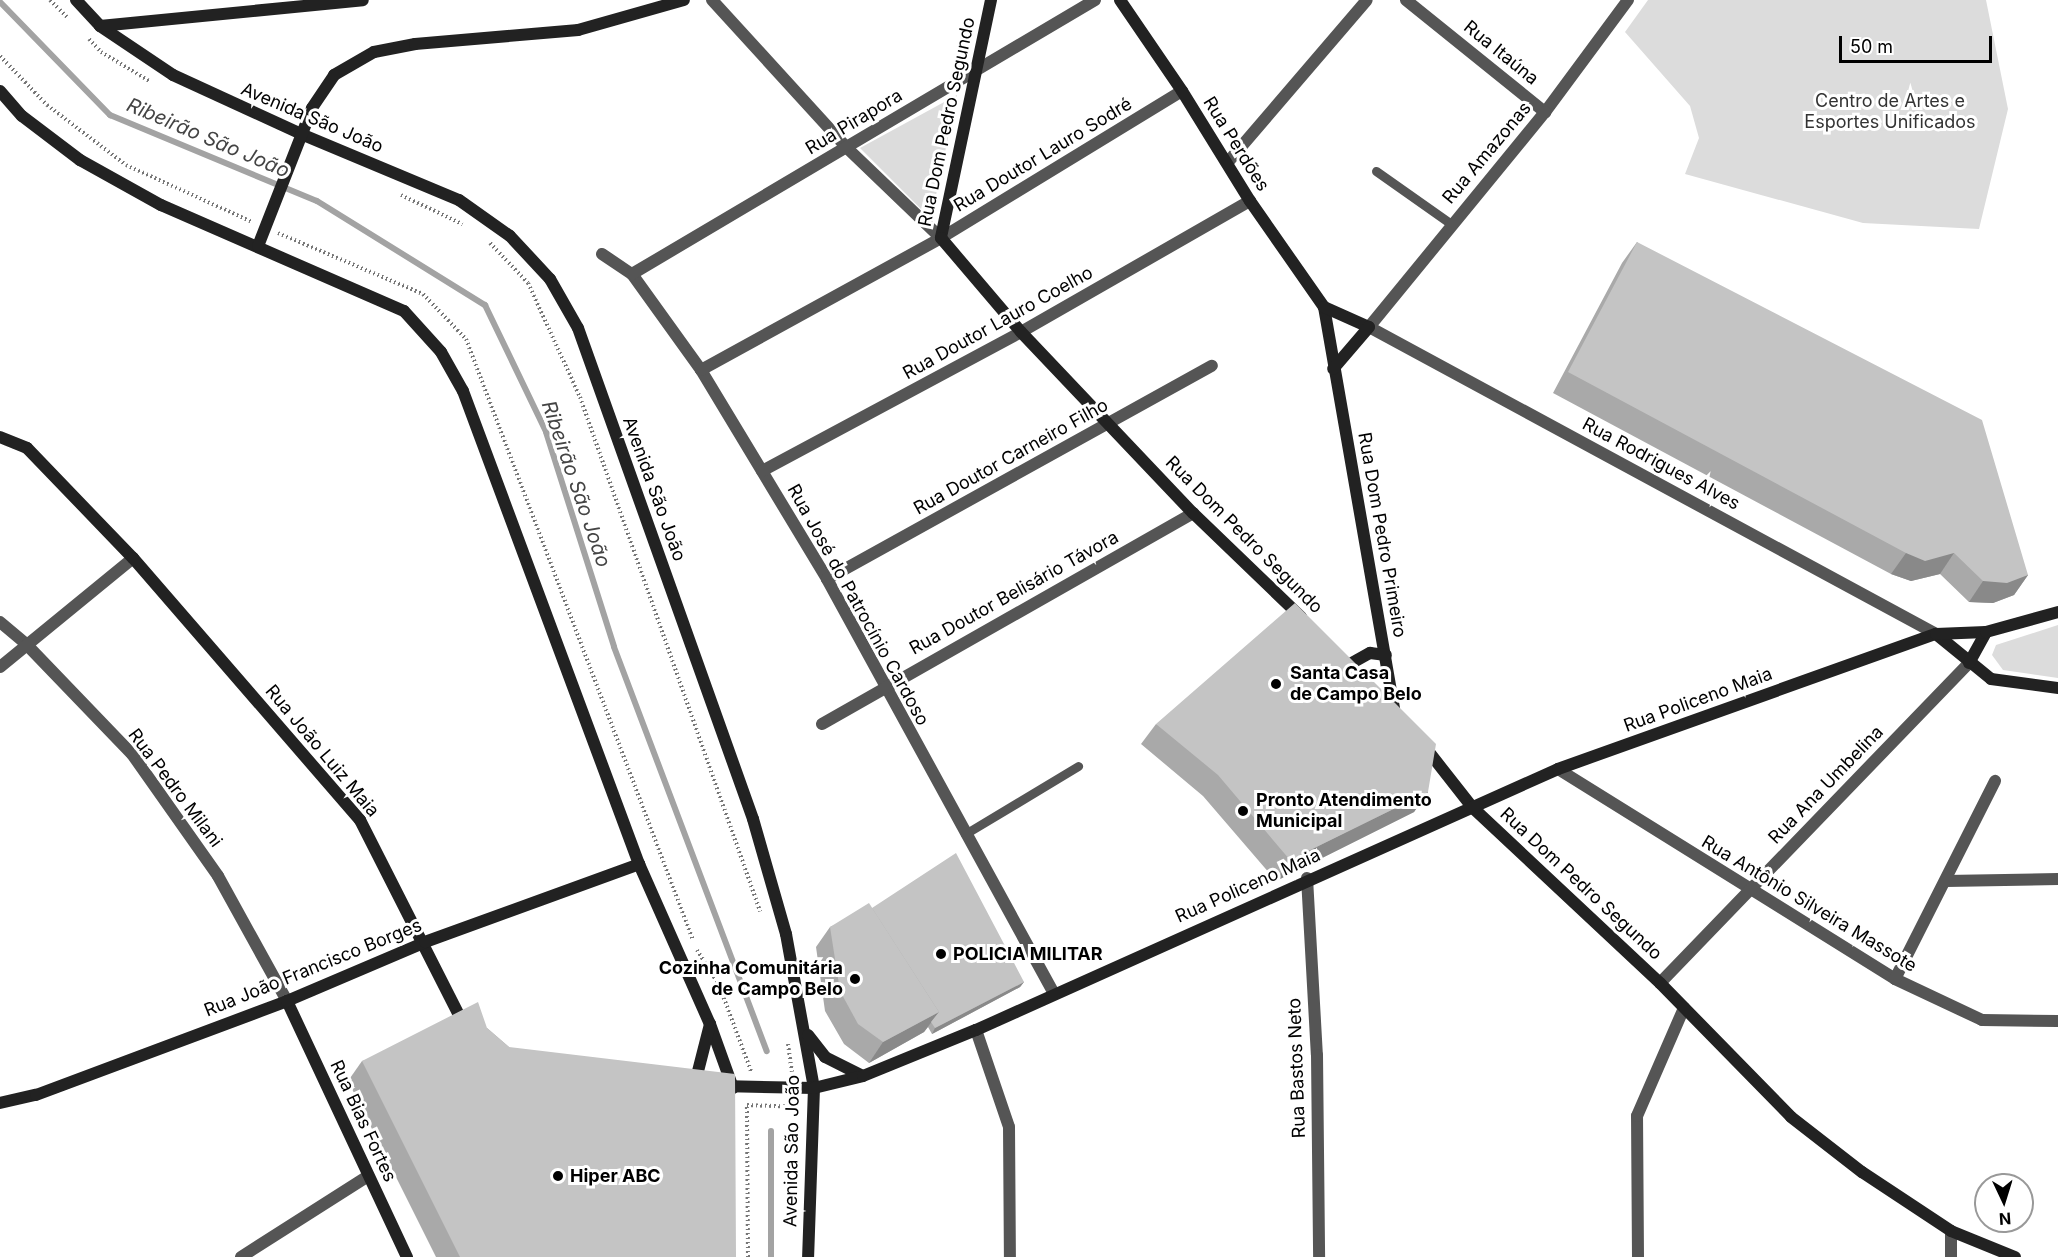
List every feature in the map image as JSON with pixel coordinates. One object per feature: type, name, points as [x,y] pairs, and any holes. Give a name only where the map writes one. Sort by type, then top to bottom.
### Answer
[{"type":"street","name":"Avenida São João","points":[[76,0],[100,26],[173,75],[301,134],[459,200],[510,237],[550,279],[578,328],[753,819],[786,934],[806,1033],[814,1088],[808,1257]]},
{"type":"street","points":[[100,26],[363,0]]},
{"type":"street","points":[[258,246],[301,134],[334,75],[374,52],[415,44],[578,30],[684,0]]},
{"type":"street","points":[[712,0],[846,147],[941,238]]},
{"type":"street","name":"Rua Dom Pedro Segundo","points":[[991,0],[941,238],[1021,333],[1111,424],[1193,513],[1309,625]]},
{"type":"street","name":"Rua Pirapora","points":[[632,274],[1095,0]]},
{"type":"street","name":"Rua Perdões","points":[[1119,0],[1182,91],[1250,201],[1324,307]]},
{"type":"street","points":[[1228,162],[1367,0]]},
{"type":"street","name":"Rua Itaúna","points":[[1406,0],[1545,112]]},
{"type":"street","name":"Rua Amazonas","points":[[1369,327],[1545,112],[1628,0]]},
{"type":"street","name":"Rua Doutor Lauro Sodré","points":[[701,370],[941,238],[1182,91]]},
{"type":"street","points":[[0,92],[22,116],[80,160],[161,205],[404,311],[441,352],[463,391],[639,864],[710,1024],[733,1093]]},
{"type":"street","name":"Rua Doutor Lauro Coelho","points":[[762,471],[1021,333],[1250,201]]},
{"type":"street","name":"Rua José do Patrocínio Cardoso","points":[[602,254],[632,274],[701,370],[827,579],[1054,994]]},
{"type":"street","points":[[1324,307],[1369,327],[1333,369]]},
{"type":"street","name":"Rua Dom Pedro Primeiro","points":[[1324,307],[1333,369],[1397,712],[1380,693]]},
{"type":"street","name":"Rua Rodrigues Alves","points":[[1369,327],[1936,634]]},
{"type":"street","name":"Rua Doutor Carneiro Filho","points":[[827,579],[1111,424],[1212,366]]},
{"type":"street","name":"Rua João Luiz Maia","points":[[0,437],[27,448],[133,558],[360,820],[425,942],[474,1044]]},
{"type":"street","name":"Rua Doutor Belisário Távora","points":[[822,724],[884,686],[1193,513]]},
{"type":"street","points":[[0,667],[133,558]]},
{"type":"street","name":"Rua Policeno Maia","points":[[733,1093],[814,1088],[863,1076],[976,1030],[1307,878],[1558,769],[1936,634],[1986,632],[2058,612]]},
{"type":"street","name":"Rua Pedro Milani","points":[[0,622],[27,645],[132,754],[218,876],[287,1001]]},
{"type":"street","points":[[1969,663],[1986,632]]},
{"type":"street","points":[[1936,634],[1991,679],[2058,688]]},
{"type":"street","points":[[1349,664],[1370,653],[1386,656]]},
{"type":"street","name":"Rua Ana Umbelina","points":[[1659,983],[1969,663]]},
{"type":"street","name":"Rua Dom Pedro Segundo","points":[[1419,739],[1472,807],[1659,983],[1791,1117],[1862,1172],[1951,1230],[2014,1257]]},
{"type":"street","name":"Rua Antônio Silveira Massote","points":[[1558,769],[1895,979],[1982,1020],[2058,1021]]},
{"type":"street","points":[[1895,979],[1995,781]]},
{"type":"street","name":"Rua João Francisco Borges","points":[[0,1103],[36,1095],[287,1001],[425,942],[639,864]]},
{"type":"street","name":"Rua Bastos Neto","points":[[1307,878],[1317,1055],[1319,1257]]},
{"type":"street","points":[[1946,881],[2058,879]]},
{"type":"street","name":"Rua Bias Fortes","points":[[287,1001],[407,1257]]},
{"type":"street","points":[[1638,1257],[1636,1116],[1684,1008]]},
{"type":"street","points":[[710,1024],[689,1083],[733,1093]]},
{"type":"street","points":[[976,1030],[1009,1127],[1010,1257]]},
{"type":"street","points":[[806,1033],[825,1058],[863,1076]]},
{"type":"street","points":[[242,1257],[368,1176]]},
{"type":"street","points":[[1951,1230],[1951,1257]]},
{"type":"lane","points":[[1376,171],[1451,224]]},
{"type":"lane","points":[[965,834],[1078,766]]},
{"type":"path","points":[[50,0],[72,22]]},
{"type":"path","points":[[86,37],[101,52],[162,87]]},
{"type":"path","points":[[0,56],[47,105],[126,165],[423,294],[466,339],[696,949],[719,985],[753,1076]]},
{"type":"path","points":[[396,193],[469,227]]},
{"type":"path","points":[[487,240],[528,283],[579,397],[764,920]]},
{"type":"path","points":[[783,1077],[792,1077],[786,1032]]},
{"type":"path","points":[[748,1257],[747,1105],[800,1107]]},
{"type":"green space","name":"Centro de Artes e Esportes Unificados","points":[[1648,0],[1986,0],[2008,109],[1979,229],[1863,223],[1685,174],[1699,138],[1690,106],[1625,32]]},
{"type":"green space","points":[[957,95],[931,219],[860,148]]},
{"type":"green space","points":[[2058,625],[2058,678],[2003,670],[1992,655],[1996,645]]},
{"type":"building","points":[[1637,242],[1982,420],[2028,575],[2007,583],[1983,581],[1954,553],[1925,561],[1906,553],[1568,372]]},
{"type":"building","name":"Santa Casa de Campo Belo","points":[[1295,603],[1436,744],[1428,792],[1290,860],[1218,775],[1156,724]]},
{"type":"building","name":"POLICIA MILITAR","points":[[956,853],[1024,982],[935,1028],[931,1022],[939,1012],[872,908]]},
{"type":"building","name":"Cozinha Comunitária de Campo Belo","points":[[869,903],[939,1012],[883,1042],[858,1024],[840,991],[830,927]]},
{"type":"building","name":"Hiper ABC","points":[[478,1002],[487,1028],[509,1047],[735,1074],[736,1257],[460,1257],[362,1061]]},
{"type":"waterway","name":"Ribeirão São João","points":[[0,2],[110,115],[317,201],[485,305],[546,432],[614,647],[767,1051]]},
{"type":"waterway","name":"Ribeirão São João","points":[[771,1131],[771,1257]]},
{"type":"place","name":"Santa Casa de Campo Belo","points":[[1276,684]]},
{"type":"place","name":"Pronto Atendimento Municipal","points":[[1243,811]]},
{"type":"place","name":"POLICIA MILITAR","points":[[941,954]]},
{"type":"place","name":"Cozinha Comunitária de Campo Belo","points":[[855,979]]},
{"type":"place","name":"Hiper ABC","points":[[558,1176]]}]
